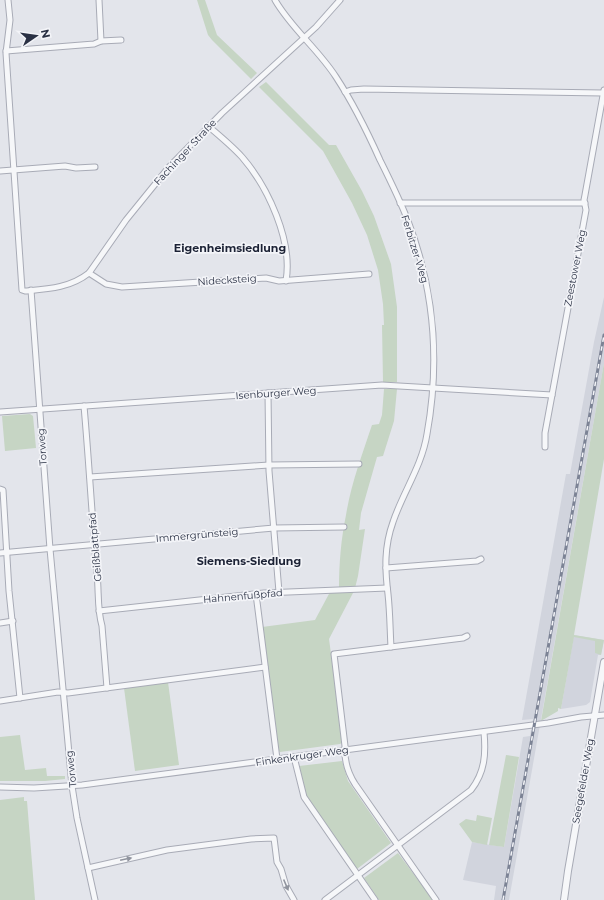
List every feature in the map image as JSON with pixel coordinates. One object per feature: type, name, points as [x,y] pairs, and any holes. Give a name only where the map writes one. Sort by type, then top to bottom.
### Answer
[{"type":"street","points":[[8,0],[10,20],[6,51],[22,290],[31,290]]},
{"type":"street","points":[[99,0],[101,41]]},
{"type":"street","name":"Ferbitzer Weg","points":[[275,0],[283,14],[324,60],[359,116],[400,203],[417,247],[429,294],[433,331],[433,388],[424,452],[396,512],[385,551],[391,647]]},
{"type":"street","name":"Fachinger Straße","points":[[31,290],[60,287],[70,284],[89,273],[126,220],[159,178],[208,126],[316,27],[340,0]]},
{"type":"street","points":[[6,51],[94,44],[101,41],[121,40]]},
{"type":"street","points":[[345,92],[364,89],[604,91]]},
{"type":"street","name":"Zeestower Weg","points":[[545,447],[545,433],[586,210],[585,195],[604,91]]},
{"type":"street","points":[[208,126],[243,158],[267,194],[277,217],[286,251],[288,270],[286,281]]},
{"type":"street","points":[[0,171],[64,166],[76,168],[95,167]]},
{"type":"street","points":[[400,203],[585,203]]},
{"type":"street","name":"Nidecksteig","points":[[89,273],[106,284],[122,287],[266,278],[275,281],[286,281],[369,274]]},
{"type":"street","name":"Torweg","points":[[31,290],[50,549],[72,786],[76,818],[95,900]]},
{"type":"street","name":"Isenburger Weg","points":[[0,412],[382,385],[552,395]]},
{"type":"street","points":[[268,393],[269,465],[279,592]]},
{"type":"street","name":"Geißblattpfad","points":[[84,406],[94,545],[98,577],[99,611],[102,626],[107,688]]},
{"type":"street","points":[[90,477],[269,465],[359,464]]},
{"type":"street","points":[[1,490],[20,698]]},
{"type":"street","name":"Immergrünsteig","points":[[0,554],[274,528],[344,527]]},
{"type":"street","points":[[386,568],[477,561],[481,559]]},
{"type":"street","name":"Hahnenfußpfad","points":[[99,611],[279,592],[387,588]]},
{"type":"street","points":[[256,594],[277,759]]},
{"type":"street","points":[[0,623],[13,622]]},
{"type":"street","points":[[436,900],[352,779],[347,765],[334,654],[463,638],[467,636]]},
{"type":"street","name":"Seegefelder Weg","points":[[564,900],[604,662]]},
{"type":"street","points":[[0,701],[265,667]]},
{"type":"street","name":"Finkenkruger Weg","points":[[0,787],[34,788],[72,786],[604,715]]},
{"type":"street","points":[[325,900],[465,796],[477,782],[482,770],[485,758],[484,732]]},
{"type":"street","points":[[294,757],[304,797],[375,900]]},
{"type":"street","points":[[88,868],[167,850],[252,838],[274,838],[277,862],[281,869],[284,882],[294,900]]},
{"type":"shaded area","points":[[604,297],[604,363],[509,900],[494,900],[496,886],[463,880],[472,842],[504,847],[523,737],[530,736],[533,719],[522,720],[566,474],[570,474],[594,342]]},
{"type":"shaded area","points":[[574,635],[604,640],[601,655],[598,655],[590,702],[586,705],[561,709]]},
{"type":"green space","points":[[197,0],[205,0],[217,35],[257,73],[251,79],[208,35]]},
{"type":"green space","points":[[266,82],[329,145],[336,145],[362,191],[374,216],[391,264],[397,307],[397,382],[383,382],[383,304],[378,270],[367,235],[352,203],[323,151],[259,87]]},
{"type":"green space","points":[[604,363],[604,459],[574,635],[604,640],[601,655],[595,653],[595,641],[574,637],[561,709],[558,708],[558,711],[541,721]]},
{"type":"green space","points":[[384,389],[397,389],[394,421],[383,456],[377,457],[361,513],[359,530],[365,529],[355,588],[339,589],[340,561],[348,503],[372,425],[379,424],[382,415]]},
{"type":"green space","points":[[30,414],[33,416],[36,448],[5,451],[2,416]]},
{"type":"green space","points":[[354,591],[329,639],[343,742],[340,744],[280,752],[278,750],[262,627],[315,620],[330,592]]},
{"type":"green space","points":[[168,682],[179,765],[135,771],[124,688]]},
{"type":"green space","points":[[20,735],[25,770],[46,768],[47,776],[65,776],[65,779],[45,781],[0,781],[0,737]]},
{"type":"green space","points":[[506,755],[519,757],[504,847],[489,845]]},
{"type":"green space","points":[[342,761],[348,781],[391,843],[357,869],[306,796],[299,766]]},
{"type":"green space","points":[[24,797],[24,801],[27,801],[35,900],[0,900],[0,800]]},
{"type":"green space","points":[[477,815],[492,818],[487,845],[472,842],[459,824],[466,819],[476,821]]},
{"type":"green space","points":[[398,853],[433,900],[379,900],[364,878]]},
{"type":"railway","points":[[503,900],[604,335]]},
{"type":"district","name":"Eigenheimsiedlung","points":[[230,248]]},
{"type":"district","name":"Siemens-Siedlung","points":[[249,561]]}]
